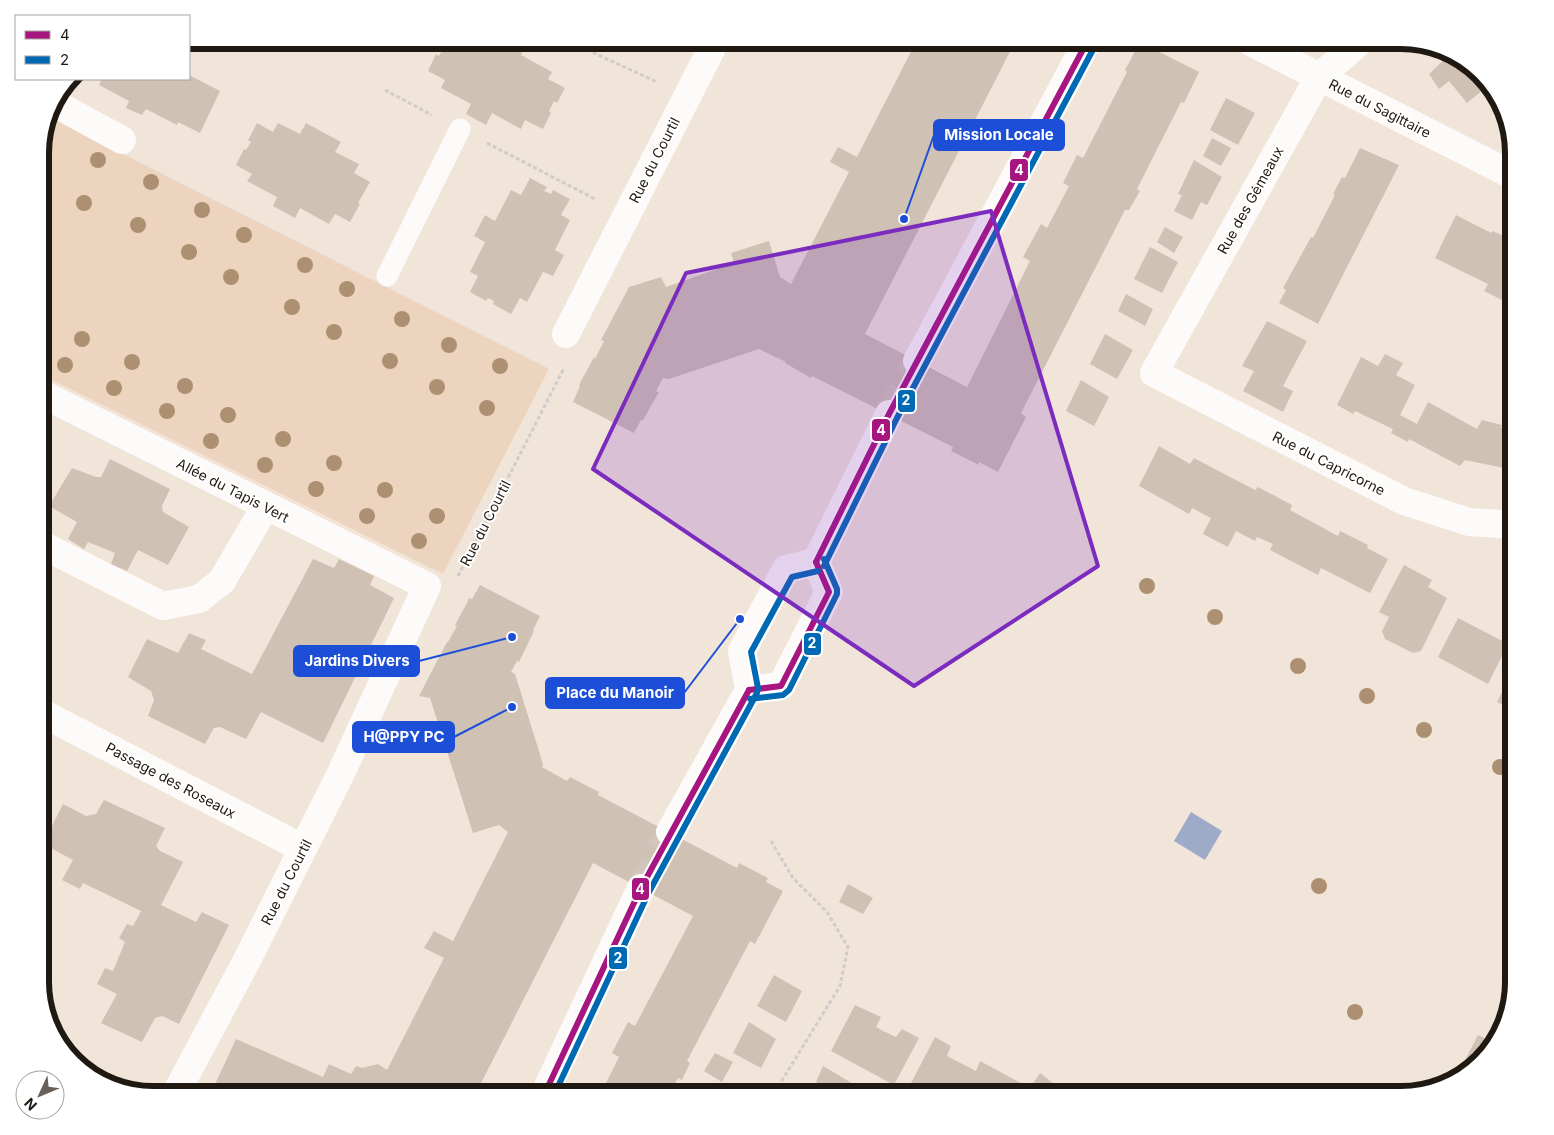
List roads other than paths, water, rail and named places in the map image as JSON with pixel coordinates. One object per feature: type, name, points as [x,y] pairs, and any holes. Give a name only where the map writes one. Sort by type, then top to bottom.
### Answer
[{"type":"street","name":"Rue du Courtil","points":[[566,334],[711,49]]},
{"type":"street","points":[[917,361],[1083,49]]},
{"type":"street","name":"Rue du Sagittaire","points":[[1265,49],[1505,171]]},
{"type":"street","name":"Rue des Gémeaux","points":[[1154,373],[1319,77],[1352,49]]},
{"type":"street","points":[[60,106],[122,140]]},
{"type":"street","name":"Rue du Capricorne","points":[[1154,373],[1404,501],[1469,522],[1505,524]]},
{"type":"street","name":"Allée du Tapis Vert","points":[[49,398],[265,507],[427,586]]},
{"type":"street","points":[[816,562],[889,414]]},
{"type":"street","points":[[49,549],[163,606],[199,598],[222,581],[265,507]]},
{"type":"street","points":[[670,832],[749,690],[742,651],[786,569],[816,562]]},
{"type":"street","points":[[749,690],[780,686],[830,592],[816,562]]},
{"type":"street","name":"Rue du Courtil","points":[[180,1086],[247,960],[341,773],[427,586]]},
{"type":"street","name":"Passage des Roseaux","points":[[49,717],[302,848]]},
{"type":"street","points":[[548,1086],[641,888]]},
{"type":"lane","points":[[387,276],[460,129]]},
{"type":"water","points":[[1191,812],[1222,831],[1205,860],[1174,841]]},
{"type":"tunnel","points":[[889,414],[917,361]]},
{"type":"tunnel","points":[[641,888],[670,832]]},
{"type":"place","name":"Mission Locale","points":[[904,219]]},
{"type":"place","name":"Place du Manoir","points":[[740,619]]},
{"type":"place","name":"Jardins Divers","points":[[512,637]]},
{"type":"place","name":"H@PPY PC","points":[[512,707]]}]
